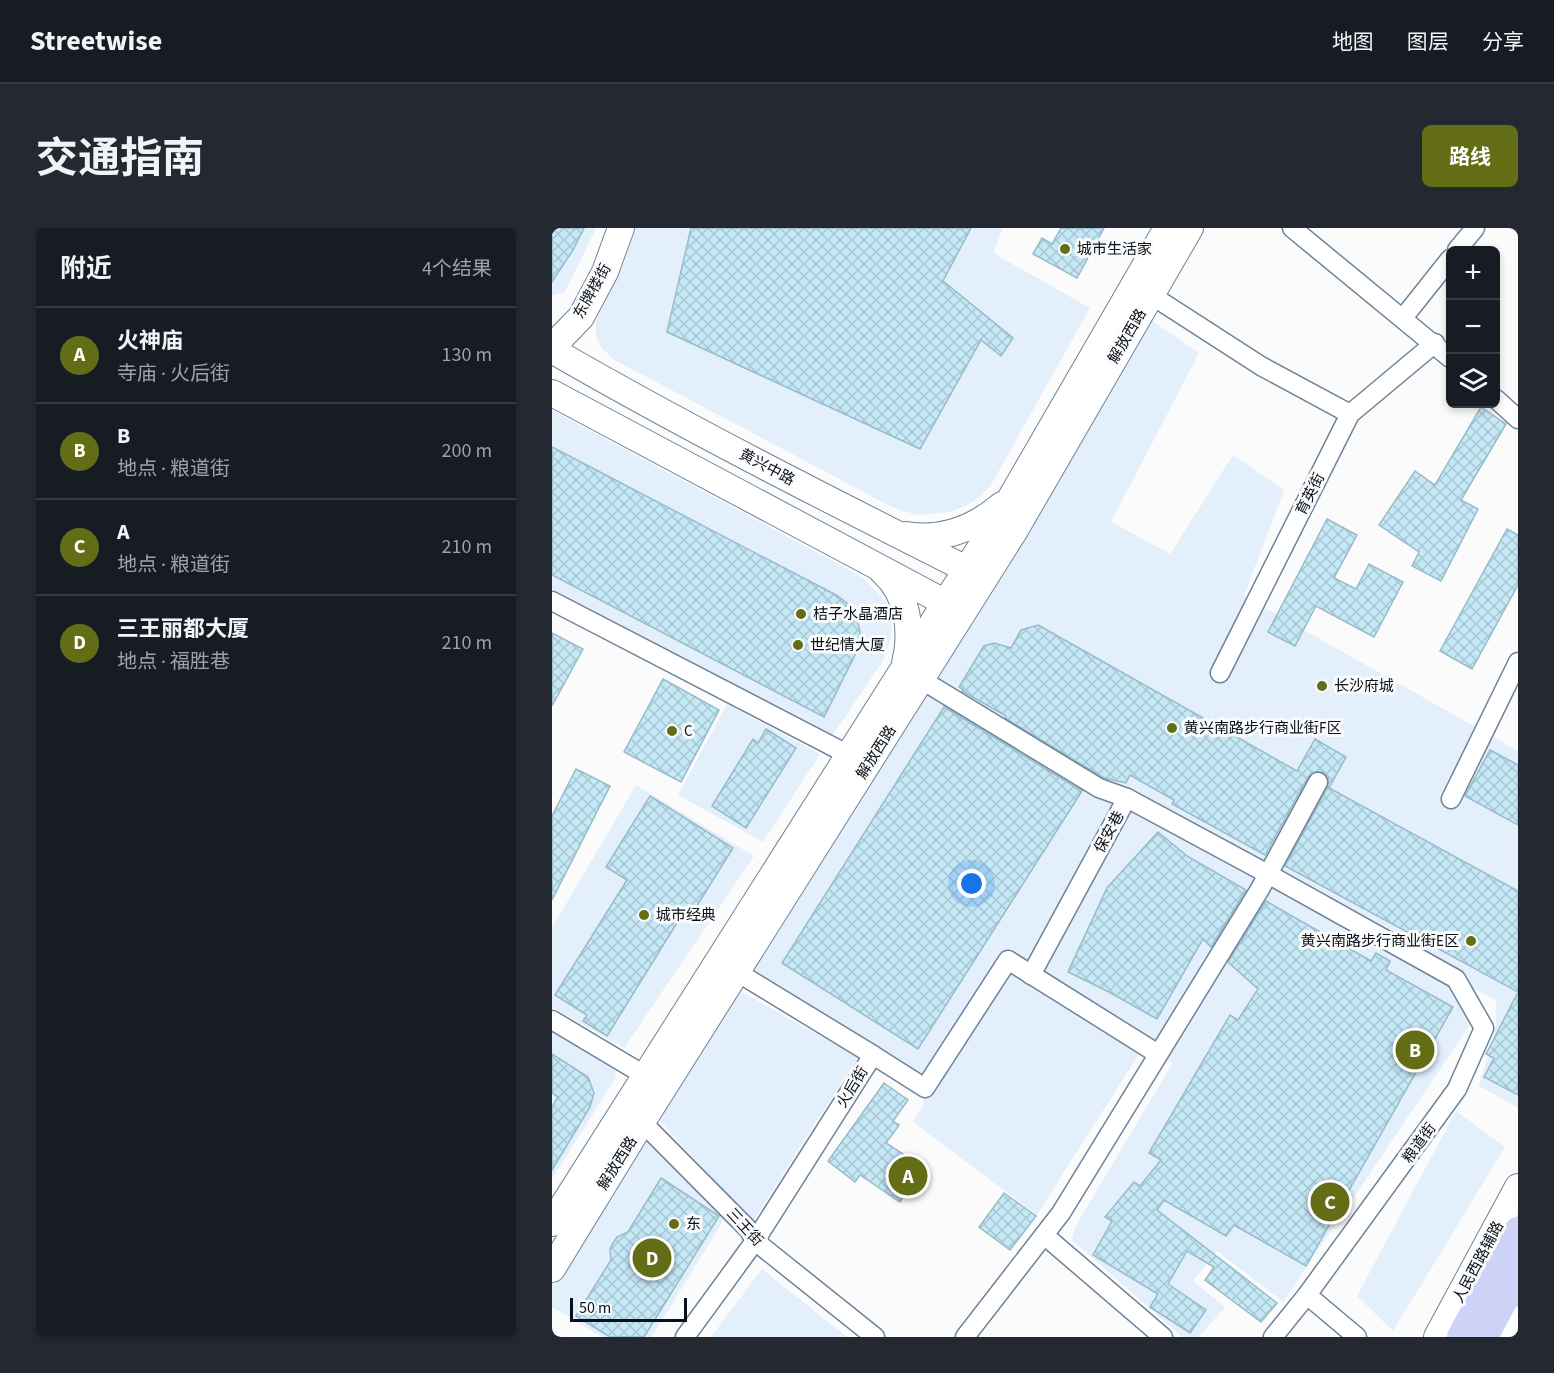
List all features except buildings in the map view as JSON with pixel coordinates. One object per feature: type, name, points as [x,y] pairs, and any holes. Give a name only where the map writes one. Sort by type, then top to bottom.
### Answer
[{"type":"main road","name":"东牌楼街","points":[[552,348],[581,317],[605,272],[621,228]]},
{"type":"main road","name":"解放西路","points":[[655,1081],[737,972],[912,677],[976,574],[1015,492],[1167,228]]},
{"type":"main road","name":"解放西路","points":[[976,574],[1015,530],[1190,228]]},
{"type":"main road","name":"黄兴中路","points":[[552,348],[604,380],[772,470],[976,574]]},
{"type":"main road","points":[[552,393],[955,608]]},
{"type":"main road","points":[[893,532],[925,537],[960,531],[992,514],[1015,492]]},
{"type":"main road","points":[[874,564],[894,585],[901,598],[909,633],[908,650],[912,677]]},
{"type":"main road","name":"解放西路","points":[[552,1223],[634,1114],[655,1081],[849,755],[912,677]]},
{"type":"main road","name":"解放西路","points":[[552,1269],[634,1114]]},
{"type":"main road","name":"人民西路辅路","points":[[1437,1337],[1518,1187]]},
{"type":"main road","points":[[1461,1337],[1518,1231]]},
{"type":"main road","points":[[1484,1337],[1518,1273]]},
{"type":"main road","points":[[1508,1337],[1518,1320]]},
{"type":"street","points":[[1292,228],[1446,354]]},
{"type":"street","points":[[1460,246],[1475,228]]},
{"type":"street","points":[[1403,318],[1446,264]]},
{"type":"street","points":[[1151,295],[1261,366],[1350,414]]},
{"type":"street","name":"育英街","points":[[1220,673],[1350,414],[1434,343]]},
{"type":"street","points":[[1500,403],[1518,419]]},
{"type":"street","points":[[552,601],[849,755]]},
{"type":"street","points":[[1451,799],[1518,662]]},
{"type":"street","points":[[912,677],[1099,788],[1127,798]]},
{"type":"street","points":[[964,1337],[1061,1213],[1268,874],[1318,782]]},
{"type":"street","name":"保安巷","points":[[1031,975],[1127,798],[1455,979]]},
{"type":"street","name":"火后街","points":[[685,1337],[755,1241],[873,1055],[925,1088],[1008,960],[1031,975]]},
{"type":"street","points":[[737,972],[873,1055]]},
{"type":"street","points":[[1031,975],[1158,1054]]},
{"type":"street","name":"粮道街","points":[[1307,1295],[1457,1089],[1484,1028],[1455,979]]},
{"type":"street","points":[[552,1020],[655,1081]]},
{"type":"street","name":"三王街","points":[[634,1114],[749,1230],[755,1241],[875,1337]]},
{"type":"street","points":[[1044,1235],[1162,1337]]},
{"type":"street","points":[[1273,1337],[1307,1295],[1357,1337]]},
{"type":"shaded area","points":[[552,228],[596,228],[565,292],[552,296]]},
{"type":"shaded area","points":[[636,228],[1003,228],[993,253],[1090,308],[991,485],[981,496],[964,507],[948,512],[918,515],[888,505],[613,359],[602,348],[596,337],[596,321],[622,268]]},
{"type":"shaded area","points":[[1148,318],[1199,353],[1111,522],[1170,554],[1233,455],[1284,490],[1244,596],[1518,751],[1518,1108],[1479,1086],[1496,1026],[1496,1000],[1456,980],[1470,1025],[1283,1302],[1217,1251],[1193,1281],[1225,1307],[1199,1337],[1182,1337],[1072,1240],[1075,1227],[1173,1063],[1144,1046],[1037,1215],[913,1122],[923,1105],[925,1088],[741,975]]},
{"type":"shaded area","points":[[552,410],[842,566],[863,578],[878,593],[889,606],[892,618],[891,638],[884,659],[832,736],[552,589]]},
{"type":"shaded area","points":[[727,704],[820,754],[763,842],[678,795]]},
{"type":"shaded area","points":[[636,785],[754,856],[624,1048],[552,1007],[552,928]]},
{"type":"shaded area","points":[[740,991],[858,1057],[752,1223],[654,1114]]},
{"type":"shaded area","points":[[552,1020],[614,1056],[616,1077],[552,1179]]},
{"type":"shaded area","points":[[1456,1111],[1505,1147],[1393,1331],[1357,1296]]},
{"type":"shaded area","points":[[642,1138],[724,1219],[652,1337],[602,1337],[552,1307],[552,1284]]},
{"type":"shaded area","points":[[762,1269],[847,1337],[711,1337]]},
{"type":"place","name":"城市生活家","points":[[1065,249]]},
{"type":"place","name":"桔子水晶酒店","points":[[801,614]]},
{"type":"place","name":"世纪情大厦","points":[[798,645]]},
{"type":"place","name":"长沙府城","points":[[1322,686]]},
{"type":"place","name":"黄兴南路步行商业街F区","points":[[1172,728]]},
{"type":"place","name":"C","points":[[672,731]]},
{"type":"place","name":"城市经典","points":[[644,915]]},
{"type":"place","name":"黄兴南路步行商业街E区","points":[[1471,941]]},
{"type":"place","name":"B","points":[[1415,1050]]},
{"type":"place","name":"火神庙","points":[[908,1176]]},
{"type":"place","name":"A","points":[[1330,1202]]},
{"type":"place","name":"东","points":[[674,1224]]},
{"type":"place","name":"三王丽都大厦","points":[[652,1258]]}]
